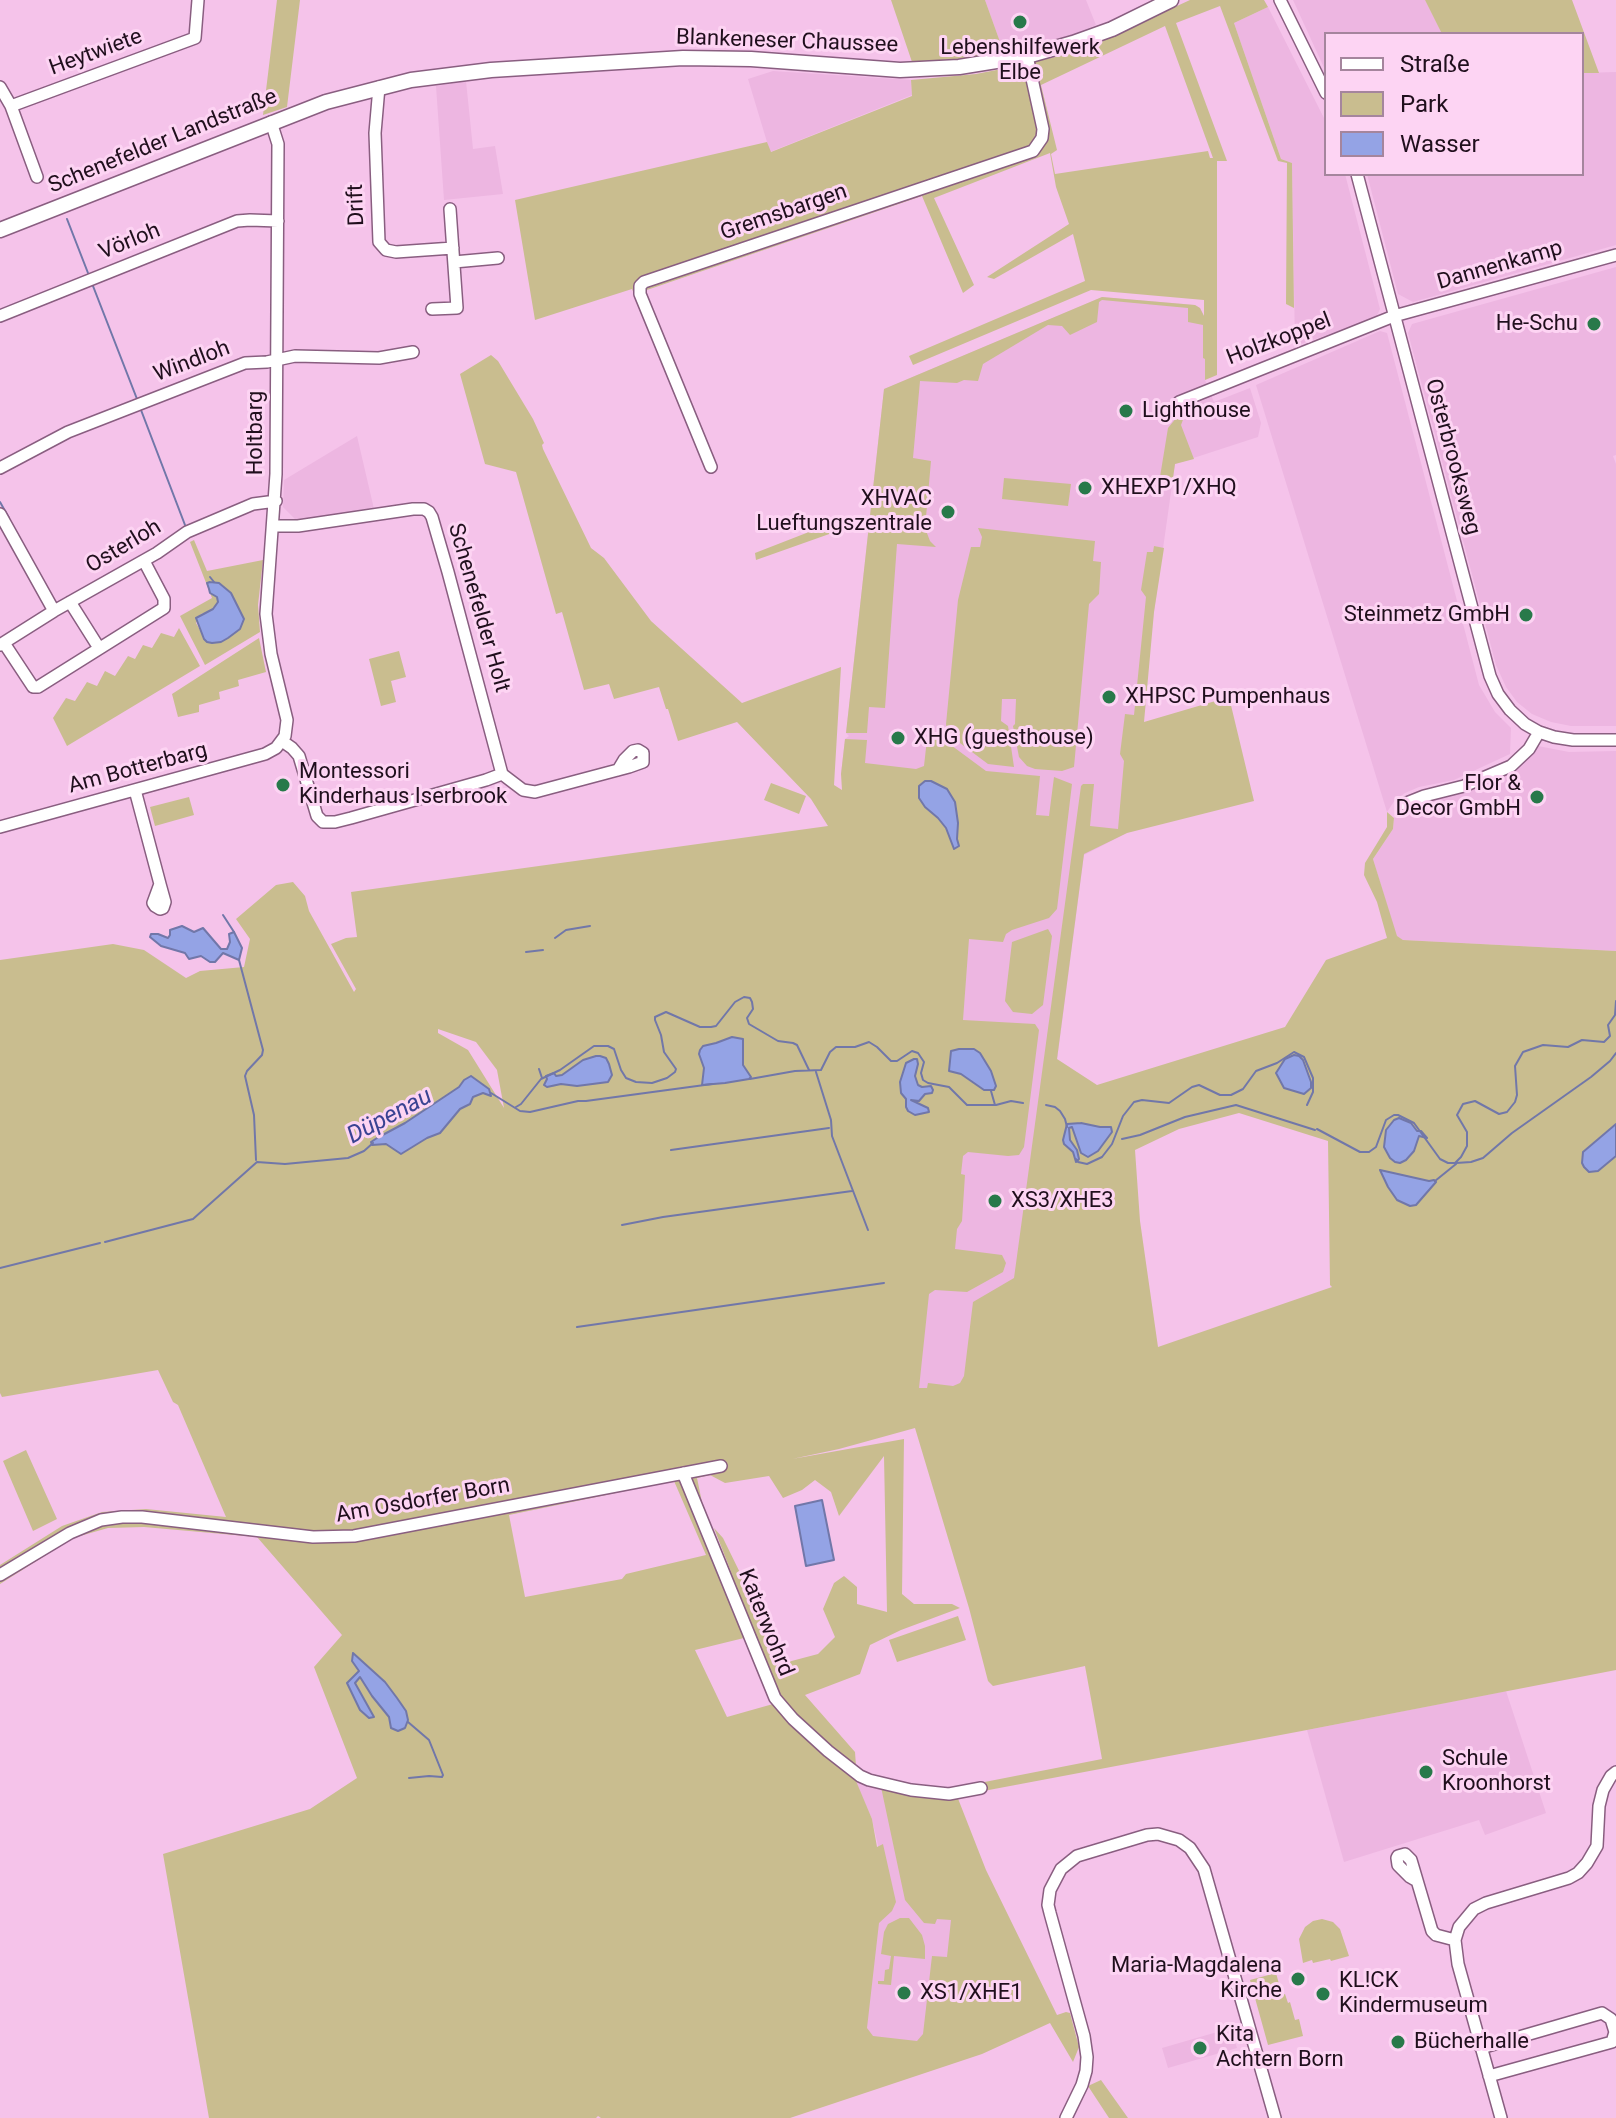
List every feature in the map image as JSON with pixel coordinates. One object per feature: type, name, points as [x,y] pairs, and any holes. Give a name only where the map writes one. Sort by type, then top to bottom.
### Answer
[{"type":"main road","name":"Blankeneser Chaussee","points":[[343,97],[379,87],[480,71],[675,59],[751,59],[900,70],[959,67],[1027,56],[1073,43],[1112,29],[1171,0]]},
{"type":"main road","name":"Schenefelder Landstraße","points":[[0,230],[271,122],[343,97]]},
{"type":"street","name":"Heytwiete","points":[[11,106],[195,38],[198,0]]},
{"type":"street","points":[[1280,0],[1324,89]]},
{"type":"street","name":"Gremsbargen","points":[[711,467],[640,294],[640,286],[644,282],[1033,151],[1042,138],[1043,129],[1027,56]]},
{"type":"street","points":[[0,87],[11,106],[37,177]]},
{"type":"street","name":"Drift","points":[[379,87],[375,133],[379,242],[386,250],[396,252],[453,248]]},
{"type":"street","name":"Holtbarg","points":[[271,122],[278,144],[276,501],[266,614],[271,654],[287,720],[282,741]]},
{"type":"street","name":"Osterbrooksweg","points":[[1358,176],[1490,676],[1498,694],[1525,724],[1539,732],[1573,740],[1616,740]]},
{"type":"street","points":[[432,309],[457,308],[450,209]]},
{"type":"street","name":"Vörloh","points":[[0,316],[237,221],[278,221]]},
{"type":"street","name":"Dannenkamp","points":[[1394,316],[1616,255]]},
{"type":"street","points":[[454,262],[498,258]]},
{"type":"street","name":"Holzkoppel","points":[[1179,402],[1394,316]]},
{"type":"street","name":"Windloh","points":[[0,468],[68,432],[245,363],[295,356],[379,358],[413,352]]},
{"type":"street","name":"Osterloh","points":[[2,644],[193,529],[253,504],[276,501]]},
{"type":"street","name":"Schenefelder Holt","points":[[274,526],[298,526],[413,509],[429,512],[502,774]]},
{"type":"street","points":[[0,514],[54,611]]},
{"type":"street","points":[[2,644],[33,687],[38,687],[164,608],[164,599],[144,561]]},
{"type":"street","points":[[70,602],[99,648]]},
{"type":"street","points":[[1404,804],[1464,786],[1511,766],[1529,749],[1539,732]]},
{"type":"street","points":[[282,741],[299,756],[317,816],[323,822],[343,820],[502,774],[523,790],[535,792],[618,770]]},
{"type":"street","name":"Am Botterbarg","points":[[0,827],[265,754],[282,741]]},
{"type":"street","points":[[135,790],[160,884]]},
{"type":"street","name":"Am Osdorfer Born","points":[[0,1575],[70,1533],[101,1520],[142,1517],[313,1537],[344,1537],[721,1466]]},
{"type":"street","name":"Katerwohrd","points":[[683,1473],[775,1698],[793,1719],[854,1772],[869,1780],[911,1790],[949,1794],[981,1788]]},
{"type":"street","points":[[1501,2118],[1458,1964],[1455,1940],[1459,1927],[1474,1909],[1486,1903],[1578,1873],[1597,1846],[1603,1790],[1616,1772]]},
{"type":"street","points":[[1066,2118],[1082,2085],[1087,2057],[1048,1905],[1050,1890],[1061,1869],[1077,1856],[1158,1834],[1179,1840],[1190,1848],[1204,1869],[1275,2118]]},
{"type":"street","points":[[1417,1881],[1432,1931],[1455,1940]]},
{"type":"street","points":[[1481,2048],[1602,2013],[1611,2019],[1615,2032],[1612,2042],[1489,2076]]},
{"type":"shaded area","points":[[985,0],[1086,0],[1096,25],[1072,35],[1004,53]]},
{"type":"shaded area","points":[[1293,0],[1425,0],[1441,32],[1324,32],[1324,68]]},
{"type":"shaded area","points":[[1268,7],[1324,118],[1324,176],[1346,176],[1380,309],[1376,318],[1295,346],[1292,163],[1281,159],[1234,23]]},
{"type":"shaded area","points":[[773,71],[911,80],[912,95],[770,152],[748,79]]},
{"type":"shaded area","points":[[1616,72],[1616,245],[1413,302],[1398,294],[1368,176],[1584,176],[1584,73]]},
{"type":"shaded area","points":[[466,81],[473,149],[495,146],[503,194],[444,200],[436,86]]},
{"type":"shaded area","points":[[1616,267],[1616,455],[1613,456],[1616,464],[1616,726],[1571,726],[1532,714],[1517,702],[1496,665],[1408,333],[1412,324]]},
{"type":"shaded area","points":[[1102,297],[1195,305],[1200,308],[1205,318],[1205,380],[1214,402],[1250,388],[1261,423],[1258,437],[1175,464],[1127,833],[1084,855],[1017,1365],[949,1391],[906,1387],[958,891],[943,867],[841,774],[845,739],[849,736],[846,733],[884,389]]},
{"type":"shaded area","points":[[1380,331],[1387,333],[1479,685],[1495,712],[1511,728],[1510,754],[1454,780],[1405,793],[1395,800],[1387,812],[1256,385]]},
{"type":"shaded area","points":[[357,436],[374,509],[296,520],[283,507],[284,480]]},
{"type":"shaded area","points":[[1538,746],[1569,752],[1616,751],[1616,951],[1403,940],[1396,936],[1373,859],[1393,829],[1394,818],[1403,810],[1518,766]]},
{"type":"shaded area","name":"Schule Kroonhorst","points":[[1506,1691],[1546,1813],[1485,1835],[1479,1820],[1344,1862],[1307,1730]]},
{"type":"shaded area","points":[[855,1781],[942,1800],[966,1855],[946,2056],[853,2046],[868,1915],[891,1903],[872,1819]]},
{"type":"shaded area","name":"Kita Achtern Born","points":[[1231,2028],[1237,2048],[1168,2068],[1162,2048]]},
{"type":"green space","points":[[277,0],[300,0],[287,107],[263,115]]},
{"type":"green space","points":[[891,0],[985,0],[1004,53],[912,62]]},
{"type":"green space","points":[[1190,0],[1264,0],[1268,7],[1234,23],[1281,159],[1292,163],[1294,308],[1286,304],[1287,163],[1278,161],[1220,6],[1176,23],[1227,161],[1217,161],[1217,375],[1205,380],[1203,325],[1188,322],[1188,308],[1102,300],[1099,302],[1097,322],[1070,335],[1062,326],[1048,325],[983,364],[978,381],[920,381],[913,458],[931,461],[925,528],[936,547],[897,544],[885,708],[869,707],[867,733],[846,733],[884,389],[1102,297],[1195,305],[1204,316],[1204,300],[1091,290],[913,365],[909,356],[1085,281],[1073,234],[994,279],[987,277],[1069,224],[1056,187],[1050,153],[934,198],[974,285],[963,293],[922,196],[644,291],[634,294],[632,289],[535,320],[515,200],[767,142],[771,152],[912,96],[911,80],[976,74],[1017,66],[1068,54]],"holes":[[[1165,26],[1213,158],[1210,158],[1208,151],[1055,174],[1051,154],[1057,150],[1041,85]]]},
{"type":"green space","points":[[1425,0],[1572,0],[1584,32],[1441,32]]},
{"type":"green space","points":[[1584,32],[1599,73],[1584,73]]},
{"type":"green space","points":[[491,355],[498,361],[533,419],[544,443],[543,449],[591,548],[604,558],[651,621],[742,703],[841,667],[834,785],[842,790],[845,739],[867,740],[865,763],[916,769],[924,766],[927,739],[944,740],[986,771],[1040,776],[1036,815],[1049,816],[1054,777],[1072,784],[1057,909],[1049,918],[1012,930],[1003,942],[969,939],[963,1020],[1035,1024],[1039,1030],[1024,1147],[1019,1155],[968,1152],[963,1156],[962,1221],[957,1229],[955,1249],[1002,1255],[1006,1263],[1003,1272],[967,1292],[935,1290],[929,1294],[919,1388],[927,1388],[928,1383],[953,1386],[960,1383],[964,1376],[973,1302],[1014,1278],[1081,786],[1094,784],[1090,826],[1118,829],[1124,761],[1120,754],[1125,714],[1134,715],[1146,597],[1141,590],[1147,552],[1153,552],[1154,546],[1164,548],[1154,612],[1144,722],[1229,697],[1254,801],[1127,833],[1084,854],[1057,1059],[1097,1085],[1285,1027],[1326,960],[1387,938],[1377,902],[1364,875],[1365,863],[1387,827],[1387,812],[1394,818],[1393,829],[1373,859],[1397,936],[1403,940],[1616,951],[1616,1670],[957,1796],[986,1870],[1057,2015],[1070,2013],[1079,2047],[1073,2062],[1050,2023],[982,2054],[790,2118],[209,2118],[163,1854],[310,1809],[357,1778],[314,1667],[342,1635],[257,1537],[144,1527],[108,1528],[73,1538],[0,1584],[0,1565],[62,1526],[102,1512],[146,1509],[226,1517],[178,1405],[173,1402],[158,1370],[2,1397],[0,1393],[0,960],[113,944],[144,950],[186,978],[200,971],[244,967],[250,939],[236,919],[276,885],[293,882],[305,896],[309,911],[354,992],[356,989],[331,944],[357,937],[351,892],[828,826],[811,799],[737,722],[678,741],[659,687],[614,699],[609,684],[584,690],[562,612],[556,614],[516,472],[485,464],[460,374]],"holes":[[[438,1029],[476,1042],[497,1070],[504,1108],[468,1050],[438,1033]],[[464,1080],[491,1095],[483,1093],[473,1097],[470,1104],[460,1109],[440,1133],[401,1154],[386,1144],[372,1145],[371,1142],[459,1087]],[[1239,1113],[1328,1141],[1332,1287],[1158,1347],[1140,1221],[1135,1150],[1179,1129]],[[915,1428],[988,1681],[993,1686],[1085,1666],[1102,1759],[940,1789],[868,1776],[856,1766],[855,1752],[805,1695],[860,1674],[870,1645],[960,1608],[952,1604],[914,1604],[902,1594],[904,1439],[792,1459]],[[884,1456],[887,1612],[857,1604],[857,1587],[844,1576],[834,1583],[823,1609],[835,1637],[818,1654],[784,1663],[760,1620],[723,1538],[714,1528],[733,1577],[703,1507],[697,1478],[710,1475],[725,1483],[769,1476],[783,1498],[815,1480],[831,1492],[839,1516]],[[674,1481],[706,1555],[626,1574],[622,1579],[525,1597],[509,1515]],[[744,1638],[773,1704],[727,1717],[695,1650]],[[856,1781],[881,1787],[905,1900],[924,1923],[935,1924],[937,1919],[951,1920],[947,1957],[932,1956],[923,2034],[917,2041],[873,2036],[867,2028],[879,1923],[892,1911],[896,1902],[883,1844],[877,1847],[872,1819]]]},
{"type":"green space","points":[[1199,403],[1201,410],[1184,417],[1181,425],[1194,459],[1175,464],[1172,485],[1159,483],[1168,428],[1181,412]]},
{"type":"green space","points":[[1004,478],[1071,484],[1068,506],[1002,499]]},
{"type":"green space","points":[[850,516],[849,527],[756,560],[755,553]]},
{"type":"green space","points":[[978,528],[1095,541],[1093,561],[1101,562],[1099,594],[1089,604],[1074,767],[1062,771],[1035,769],[1019,757],[1013,726],[1016,699],[1002,699],[1001,721],[1008,726],[1014,767],[988,764],[948,734],[946,724],[958,600],[971,547],[980,547],[982,537]]},
{"type":"green space","points":[[194,540],[207,571],[263,560],[258,605],[260,632],[205,665],[180,616],[212,598],[190,542]],"holes":[[[231,593],[244,619],[240,629],[228,638],[212,643],[207,642],[196,623],[201,614],[215,606],[217,596]]]},
{"type":"green space","points":[[179,628],[200,666],[67,746],[53,718],[66,698],[75,701],[87,682],[97,686],[105,671],[115,676],[128,656],[135,659],[143,645],[152,648],[161,633],[174,637]]},
{"type":"green space","points":[[259,638],[266,672],[238,680],[239,686],[219,692],[220,699],[199,705],[199,712],[178,717],[172,694]]},
{"type":"green space","points":[[399,651],[406,677],[391,681],[396,702],[381,706],[369,659]]},
{"type":"green space","points":[[771,783],[806,796],[799,814],[764,800]]},
{"type":"green space","points":[[189,797],[194,815],[155,826],[150,807]]},
{"type":"green space","points":[[1048,929],[1052,936],[1043,1005],[1032,1014],[1013,1012],[1005,1001],[1012,942]]},
{"type":"green space","points":[[26,1450],[57,1519],[33,1531],[3,1461]]},
{"type":"green space","points":[[958,1616],[966,1640],[897,1662],[889,1640]]},
{"type":"green space","points":[[900,1918],[909,1918],[922,1935],[925,1959],[894,1956],[891,1985],[878,1984],[878,1981],[884,1981],[891,1956],[881,1954],[884,1932],[888,1924]]},
{"type":"green space","points":[[1322,1919],[1333,1922],[1340,1929],[1349,1956],[1303,1963],[1299,1939],[1305,1927]]},
{"type":"green space","points":[[1276,1973],[1282,1995],[1285,1994],[1290,2002],[1295,2020],[1299,2019],[1303,2036],[1268,2045],[1250,1980]]},
{"type":"green space","points":[[1101,2080],[1128,2118],[1109,2118],[1088,2086]]},
{"type":"water","points":[[207,583],[219,583],[231,593],[244,619],[240,629],[228,638],[212,643],[204,639],[196,618],[213,609],[218,602],[217,597],[210,593]]},
{"type":"water","points":[[925,781],[947,789],[955,802],[959,846],[954,849],[946,828],[919,798],[919,786]]},
{"type":"water","points":[[182,926],[194,932],[203,928],[221,949],[227,949],[229,934],[234,932],[242,948],[239,960],[223,953],[215,962],[201,956],[189,959],[185,953],[161,946],[150,937],[151,934],[158,934],[168,938],[170,930]]},
{"type":"water","points":[[732,1037],[743,1039],[743,1065],[751,1077],[702,1085],[704,1068],[700,1050],[703,1046]]},
{"type":"water","points":[[974,1049],[980,1053],[991,1071],[996,1086],[994,1090],[984,1090],[961,1074],[949,1071],[951,1051]]},
{"type":"water","points":[[1294,1055],[1303,1060],[1311,1082],[1311,1088],[1304,1094],[1284,1088],[1276,1073],[1285,1059]]},
{"type":"water","points":[[596,1056],[606,1058],[609,1064],[612,1075],[608,1082],[577,1086],[544,1085],[546,1076],[554,1073],[556,1076],[562,1075],[583,1060]]},
{"type":"water","points":[[914,1059],[918,1064],[915,1076],[918,1085],[931,1086],[933,1090],[919,1101],[911,1100],[928,1108],[929,1112],[915,1115],[906,1107],[900,1082],[906,1063]]},
{"type":"water","points":[[471,1076],[489,1089],[491,1096],[483,1093],[473,1097],[470,1104],[460,1109],[440,1133],[401,1154],[386,1144],[372,1145],[371,1142],[405,1123]]},
{"type":"water","points":[[1399,1118],[1411,1123],[1427,1138],[1419,1136],[1414,1151],[1400,1163],[1390,1158],[1384,1147],[1386,1130]]},
{"type":"water","points":[[1067,1124],[1111,1127],[1112,1132],[1098,1151],[1088,1157],[1081,1153],[1072,1127],[1069,1128],[1070,1140],[1079,1159],[1076,1162],[1073,1152],[1063,1140]]},
{"type":"water","points":[[1616,1124],[1616,1156],[1598,1171],[1589,1172],[1582,1163],[1583,1152]]},
{"type":"water","points":[[1380,1170],[1436,1182],[1416,1205],[1410,1206],[1397,1200]]},
{"type":"water","points":[[822,1500],[834,1560],[806,1566],[795,1506]]},
{"type":"water","points":[[353,1653],[385,1682],[397,1698],[406,1711],[408,1720],[405,1728],[398,1731],[391,1728],[389,1717],[360,1677],[355,1683],[374,1717],[369,1718],[360,1710],[347,1683],[359,1671],[352,1661]]},
{"type":"waterway","points":[[67,219],[88,273]]},
{"type":"waterway","points":[[93,286],[137,399]]},
{"type":"waterway","points":[[141,410],[185,525]]},
{"type":"waterway","points":[[0,502],[9,518]]},
{"type":"waterway","points":[[210,577],[214,582]]},
{"type":"waterway","points":[[223,915],[234,932]]},
{"type":"waterway","points":[[555,938],[566,930],[590,926]]},
{"type":"waterway","points":[[526,952],[543,950]]},
{"type":"waterway","points":[[239,960],[263,1050],[245,1076],[254,1115],[256,1160]]},
{"type":"waterway","name":"Düpenau","points":[[516,1107],[541,1079],[560,1070],[594,1046],[614,1049],[626,1078],[652,1083],[667,1078],[676,1069],[664,1052],[655,1017],[666,1012],[700,1027],[716,1026],[735,1002],[744,997],[752,1002],[753,1009],[747,1018],[749,1024],[778,1041],[797,1045],[809,1070]]},
{"type":"waterway","name":"Düpenau","points":[[1317,1129],[1360,1152],[1369,1152],[1376,1147],[1386,1120],[1398,1115],[1414,1123],[1440,1159],[1455,1163],[1467,1146],[1467,1132],[1457,1115],[1463,1104],[1475,1101],[1499,1114],[1507,1112],[1517,1095],[1515,1066],[1523,1052],[1543,1045],[1568,1047],[1582,1040],[1604,1042],[1610,1036],[1608,1025],[1615,1015],[1616,1001]]},
{"type":"waterway","name":"Düpenau","points":[[750,1079],[821,1070],[836,1047],[855,1047],[869,1042],[891,1061],[897,1061],[912,1051],[918,1053],[924,1062],[923,1080],[949,1087],[967,1105],[996,1105],[1011,1101],[1023,1103]]},
{"type":"waterway","name":"Düpenau","points":[[1076,1159],[1087,1164],[1102,1157],[1112,1144],[1123,1116],[1134,1102],[1169,1103],[1199,1085],[1220,1095],[1231,1095],[1243,1089],[1256,1071],[1294,1052],[1304,1057],[1313,1078],[1313,1092],[1307,1105]]},
{"type":"waterway","points":[[1456,1163],[1483,1158],[1512,1133],[1591,1077],[1616,1053]]},
{"type":"waterway","points":[[539,1069],[542,1078]]},
{"type":"waterway","points":[[816,1072],[831,1120],[832,1136],[868,1230]]},
{"type":"waterway","name":"Düpenau","points":[[491,1093],[520,1111],[530,1112],[578,1101],[712,1084]]},
{"type":"waterway","points":[[991,1091],[995,1105]]},
{"type":"waterway","name":"Düpenau","points":[[1046,1105],[1060,1111],[1067,1127]]},
{"type":"waterway","points":[[1122,1139],[1185,1117],[1236,1105],[1315,1130]]},
{"type":"waterway","points":[[671,1150],[829,1128]]},
{"type":"waterway","name":"Düpenau","points":[[105,1242],[193,1219],[257,1162],[285,1164],[348,1158],[373,1143]]},
{"type":"waterway","points":[[1435,1181],[1456,1164]]},
{"type":"waterway","points":[[622,1225],[852,1191]]},
{"type":"waterway","name":"Düpenau","points":[[0,1268],[100,1243]]},
{"type":"waterway","points":[[577,1327],[884,1283]]},
{"type":"waterway","points":[[408,1722],[429,1740],[443,1775],[409,1778]]},
{"type":"place","name":"Lebenshilfewerk Elbe","points":[[1020,22]]},
{"type":"place","name":"He-Schu","points":[[1594,324]]},
{"type":"place","name":"Lighthouse","points":[[1126,411]]},
{"type":"place","name":"XHEXP1/XHQ","points":[[1085,488]]},
{"type":"place","name":"XHVAC Lueftungszentrale","points":[[948,512]]},
{"type":"place","name":"Steinmetz GmbH","points":[[1526,615]]},
{"type":"place","name":"XHPSC Pumpenhaus","points":[[1109,697]]},
{"type":"place","name":"XHG (guesthouse)","points":[[898,738]]},
{"type":"place","name":"Montessori Kinderhaus Iserbrook","points":[[283,785]]},
{"type":"place","name":"Flor & Decor GmbH","points":[[1537,797]]},
{"type":"place","name":"XS3/XHE3","points":[[995,1201]]},
{"type":"place","name":"Schule Kroonhorst","points":[[1426,1772]]},
{"type":"place","name":"Maria-Magdalena Kirche","points":[[1298,1979]]},
{"type":"place","name":"XS1/XHE1","points":[[904,1993]]},
{"type":"place","name":"KL!CK Kindermuseum","points":[[1323,1994]]},
{"type":"place","name":"Bücherhalle","points":[[1398,2042]]},
{"type":"place","name":"Kita Achtern Born","points":[[1200,2048]]}]
